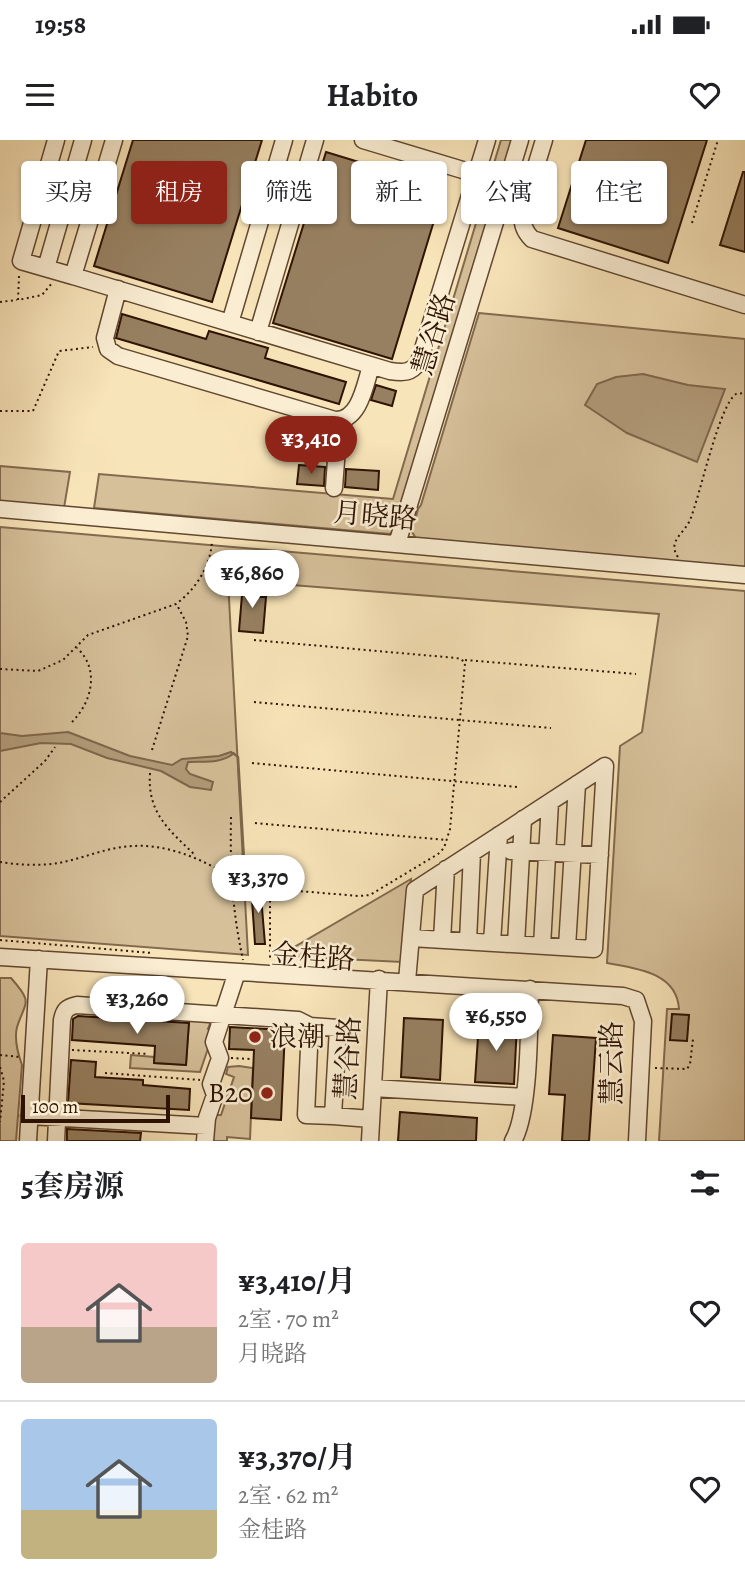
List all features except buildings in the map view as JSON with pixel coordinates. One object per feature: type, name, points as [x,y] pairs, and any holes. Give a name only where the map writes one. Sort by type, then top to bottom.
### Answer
[{"type":"street","points":[[56,140],[21,261],[371,366],[403,373],[413,370],[419,362],[461,223]]},
{"type":"street","points":[[60,272],[83,140]]},
{"type":"street","points":[[60,272],[114,140]]},
{"type":"street","points":[[230,323],[284,140]]},
{"type":"street","points":[[258,331],[315,140]]},
{"type":"street","points":[[363,140],[461,169]]},
{"type":"street","points":[[480,161],[486,140]]},
{"type":"street","name":"慧谷路","points":[[397,544],[520,140]]},
{"type":"street","points":[[544,140],[522,212],[526,233],[532,239],[745,305]]},
{"type":"street","points":[[118,289],[107,326],[108,349],[118,356],[340,420],[352,415],[371,366]]},
{"type":"street","points":[[334,488],[340,420]]},
{"type":"street","name":"月晓路","points":[[0,509],[745,575]]},
{"type":"street","points":[[407,981],[415,890],[472,853],[499,843],[523,819],[605,766],[594,949],[411,938]]},
{"type":"street","points":[[567,947],[576,785]]},
{"type":"street","points":[[542,946],[550,802]]},
{"type":"street","points":[[516,944],[523,819]]},
{"type":"street","points":[[499,843],[521,851],[600,855]]},
{"type":"street","points":[[492,943],[499,843]]},
{"type":"street","points":[[468,941],[472,853]]},
{"type":"street","points":[[442,940],[446,869]]},
{"type":"street","name":"金桂路","points":[[0,957],[38,963]]},
{"type":"street","points":[[28,1141],[38,963]]},
{"type":"street","name":"金桂路","points":[[0,964],[38,963],[623,999]]},
{"type":"street","points":[[30,1112],[206,1128],[215,1095],[211,1084],[220,1058],[214,1042],[241,975]]},
{"type":"street","name":"金桂路","points":[[379,983],[407,981],[530,993]]},
{"type":"street","name":"慧谷路","points":[[370,1141],[379,983]]},
{"type":"street","points":[[513,1141],[521,1122],[524,1097],[530,993]]},
{"type":"street","name":"慧云路","points":[[623,999],[636,1020],[629,1141]]},
{"type":"street","name":"慧云路","points":[[623,999],[636,1000],[643,1021],[637,1141]]},
{"type":"street","points":[[56,1141],[62,1020],[68,1007],[77,1005],[298,1020],[310,1026],[338,1028],[333,1116]]},
{"type":"street","points":[[310,1026],[306,1115],[371,1119]]},
{"type":"street","points":[[373,1088],[524,1097]]},
{"type":"path","points":[[692,223],[718,140]]},
{"type":"path","points":[[18,300],[21,261]]},
{"type":"path","points":[[0,302],[42,295],[60,272]]},
{"type":"path","points":[[0,411],[33,411],[59,351],[107,345]]},
{"type":"path","points":[[686,570],[674,551],[675,542],[686,528],[700,493],[704,469],[726,404],[736,394],[745,393]]},
{"type":"path","points":[[0,669],[38,671],[63,660],[88,635],[176,604],[185,597],[210,561],[214,528]]},
{"type":"path","points":[[152,750],[188,636],[186,622],[176,604]]},
{"type":"path","points":[[254,640],[636,674]]},
{"type":"path","points":[[72,722],[81,712],[91,691],[86,656],[76,647]]},
{"type":"path","points":[[270,962],[270,896],[286,890],[370,895],[438,854],[447,840],[464,660]]},
{"type":"path","points":[[254,702],[551,728]]},
{"type":"path","points":[[0,802],[46,761],[55,747]]},
{"type":"path","points":[[252,763],[518,787]]},
{"type":"path","points":[[150,773],[153,806],[167,827],[198,858]]},
{"type":"path","points":[[231,817],[230,876],[241,975]]},
{"type":"path","points":[[255,823],[447,840]]},
{"type":"path","points":[[0,862],[34,865],[58,863],[133,846],[152,846],[198,858],[230,876]]},
{"type":"path","points":[[654,1068],[687,1069],[690,1064],[692,1039]]},
{"type":"path","points":[[61,1049],[148,1054]]},
{"type":"path","points":[[0,1055],[33,1059]]},
{"type":"path","points":[[220,1058],[250,1059]]},
{"type":"path","points":[[0,1067],[4,1082],[0,1122]]},
{"type":"path","points":[[105,1073],[198,1079],[211,1084]]},
{"type":"shaded area","points":[[501,140],[512,140],[506,161],[495,161]]},
{"type":"shaded area","points":[[476,224],[487,224],[394,530],[390,534],[94,508],[99,474],[393,499]]},
{"type":"shaded area","points":[[479,313],[745,339],[745,571],[419,543],[412,532],[418,509]]},
{"type":"shaded area","points":[[643,374],[688,385],[725,389],[697,462],[627,433],[585,405],[597,384],[616,377]]},
{"type":"shaded area","points":[[0,466],[70,472],[64,508],[0,502]]},
{"type":"shaded area","points":[[0,527],[745,591],[745,1141],[659,1141],[667,1009],[679,1009],[676,997],[671,987],[653,974],[607,963],[620,746],[642,732],[659,614],[228,580],[248,955],[0,936]]},
{"type":"shaded area","points":[[68,732],[130,756],[172,765],[182,759],[219,756],[231,752],[233,754],[217,761],[188,762],[186,769],[190,774],[213,782],[211,790],[190,787],[161,771],[107,758],[71,744],[41,743],[0,751],[0,733],[22,736]]},
{"type":"shaded area","points":[[411,879],[402,962],[279,956]]},
{"type":"shaded area","points":[[0,978],[11,978],[26,1002],[16,1032],[22,1065],[16,1141],[0,1141]]},
{"type":"shaded area","points":[[189,1019],[211,1021],[208,1029],[214,1031],[200,1072],[130,1068],[131,1055],[154,1057],[154,1063],[186,1065]]},
{"type":"shaded area","points":[[228,1067],[253,1068],[250,1139],[227,1137],[227,1141],[213,1141],[214,1115],[221,1115],[234,1077],[226,1074]]},
{"type":"waterway","points":[[233,753],[238,757],[245,877]]},
{"type":"place","name":"浪潮","points":[[255,1037]]},
{"type":"place","name":"B20","points":[[267,1093]]}]
